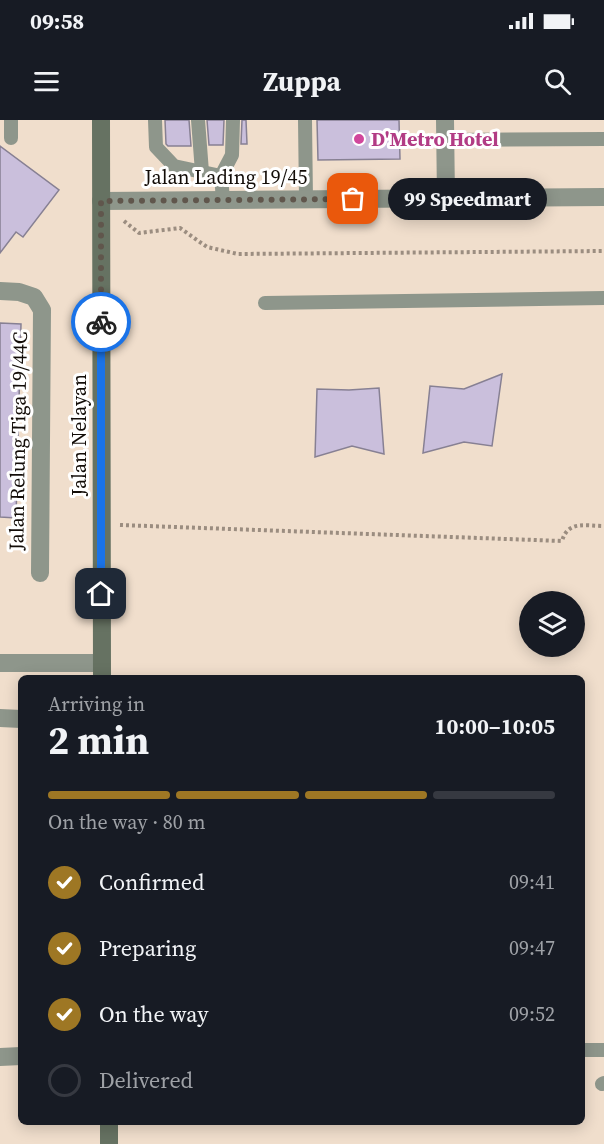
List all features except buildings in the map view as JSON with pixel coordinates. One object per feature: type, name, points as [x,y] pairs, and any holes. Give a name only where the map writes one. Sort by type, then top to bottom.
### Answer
[{"type":"street","name":"Jalan Nelayan","points":[[101,120],[102,671]]},
{"type":"street","points":[[445,120],[446,198]]},
{"type":"street","name":"Jalan Lading 19/45","points":[[101,201],[604,197]]},
{"type":"street","name":"Jalan Relung Tiga 19/44C","points":[[0,291],[20,292],[34,297],[42,310],[39,573]]},
{"type":"street","points":[[0,663],[102,671]]},
{"type":"street","points":[[0,718],[18,719]]},
{"type":"street","points":[[0,1057],[18,1056]]},
{"type":"street","points":[[109,1125],[109,1144]]},
{"type":"lane","points":[[11,120],[11,138]]},
{"type":"lane","points":[[154,120],[156,147],[174,166],[221,176]]},
{"type":"lane","points":[[198,120],[202,172]]},
{"type":"lane","points":[[223,200],[221,176],[232,155],[233,120]]},
{"type":"lane","points":[[305,120],[306,199]]},
{"type":"lane","points":[[446,140],[604,139]]},
{"type":"lane","points":[[265,303],[604,298]]},
{"type":"lane","points":[[585,1050],[604,1050]]},
{"type":"path","points":[[101,201],[139,233],[180,228],[207,247],[238,254],[604,251]]},
{"type":"path","points":[[101,525],[562,541],[564,532],[572,526],[604,525]]},
{"type":"way so far","points":[[101,322],[101,201],[353,199]]},
{"type":"place","name":"D'Metro Hotel","points":[[359,139]]},
{"type":"place","name":"99 Speedmart","points":[[353,199]]},
{"type":"route","points":[[101,322],[101,594]]}]
